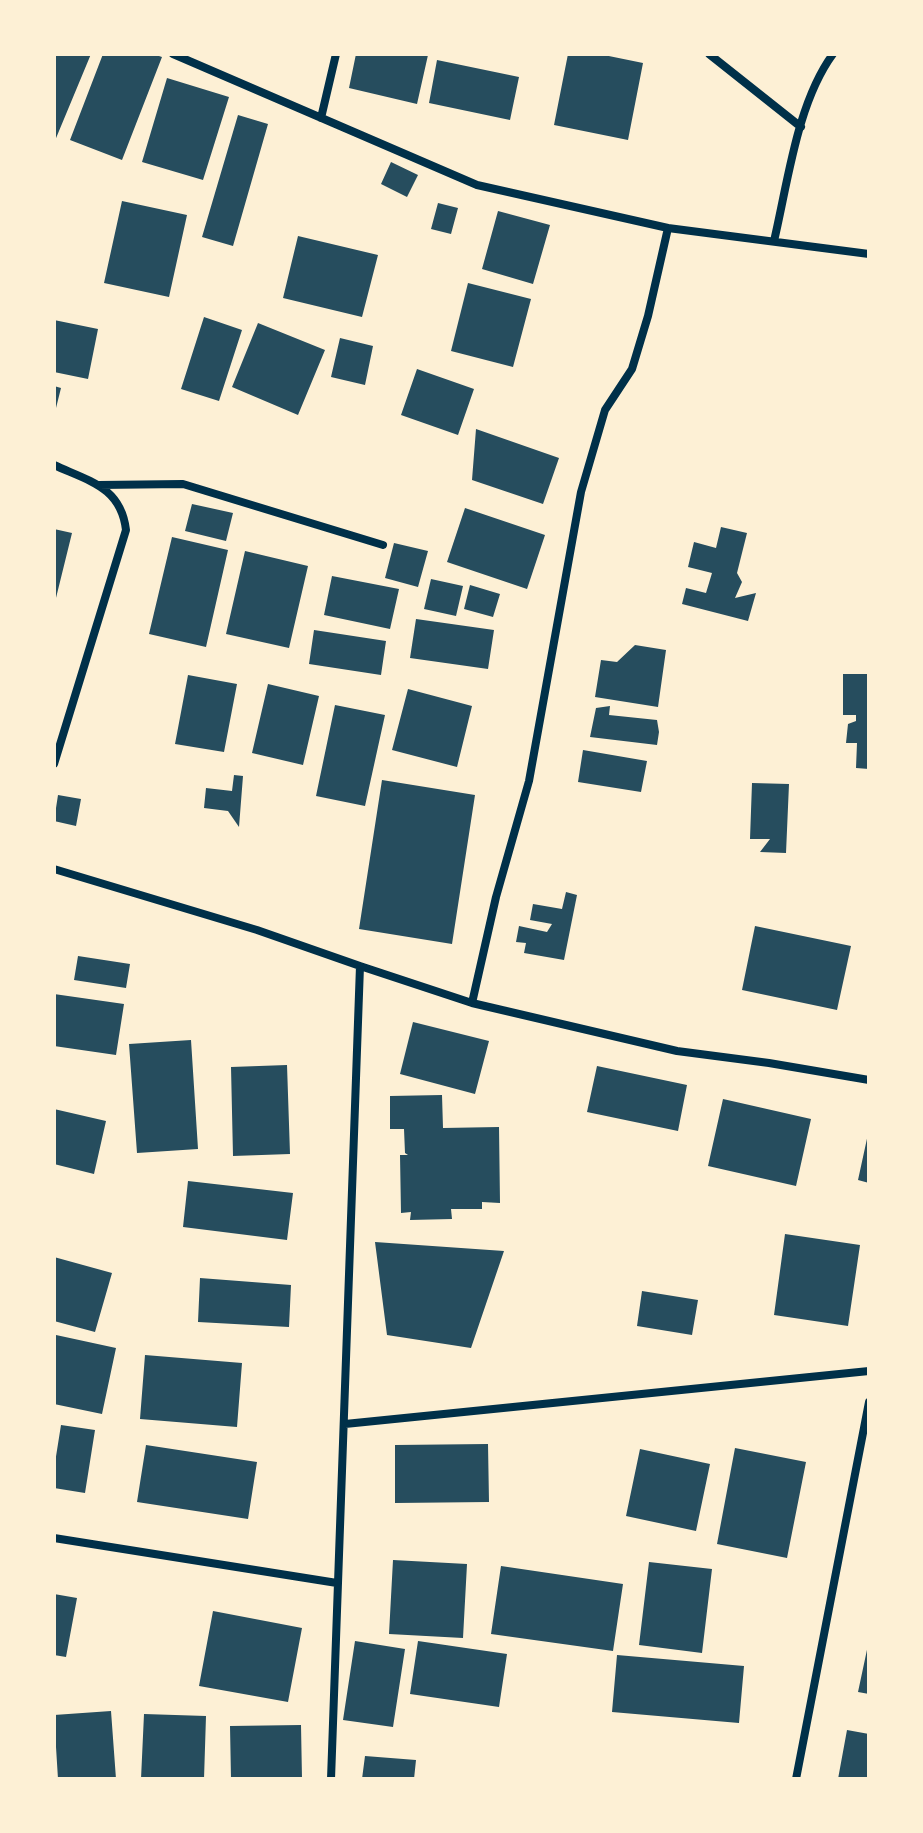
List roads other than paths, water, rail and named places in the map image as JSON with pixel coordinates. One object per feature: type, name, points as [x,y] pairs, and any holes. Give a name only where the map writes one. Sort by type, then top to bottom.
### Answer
[{"type":"street","points":[[173,54],[477,185],[668,228],[869,254]]},
{"type":"street","points":[[321,118],[336,54]]},
{"type":"street","points":[[709,54],[801,127]]},
{"type":"street","points":[[774,241],[801,127],[823,68],[833,54]]},
{"type":"street","points":[[472,1003],[496,897],[529,781],[581,492],[605,410],[632,369],[668,228]]},
{"type":"street","points":[[54,465],[99,485],[115,497],[124,515],[126,530],[54,764]]},
{"type":"street","points":[[99,485],[183,484],[383,545]]},
{"type":"street","points":[[54,869],[257,930],[472,1003],[677,1051],[869,1080]]},
{"type":"street","points":[[331,1779],[360,966]]},
{"type":"street","points":[[345,1424],[869,1371]]},
{"type":"street","points":[[796,1779],[869,1402]]},
{"type":"street","points":[[54,1538],[337,1583]]}]
